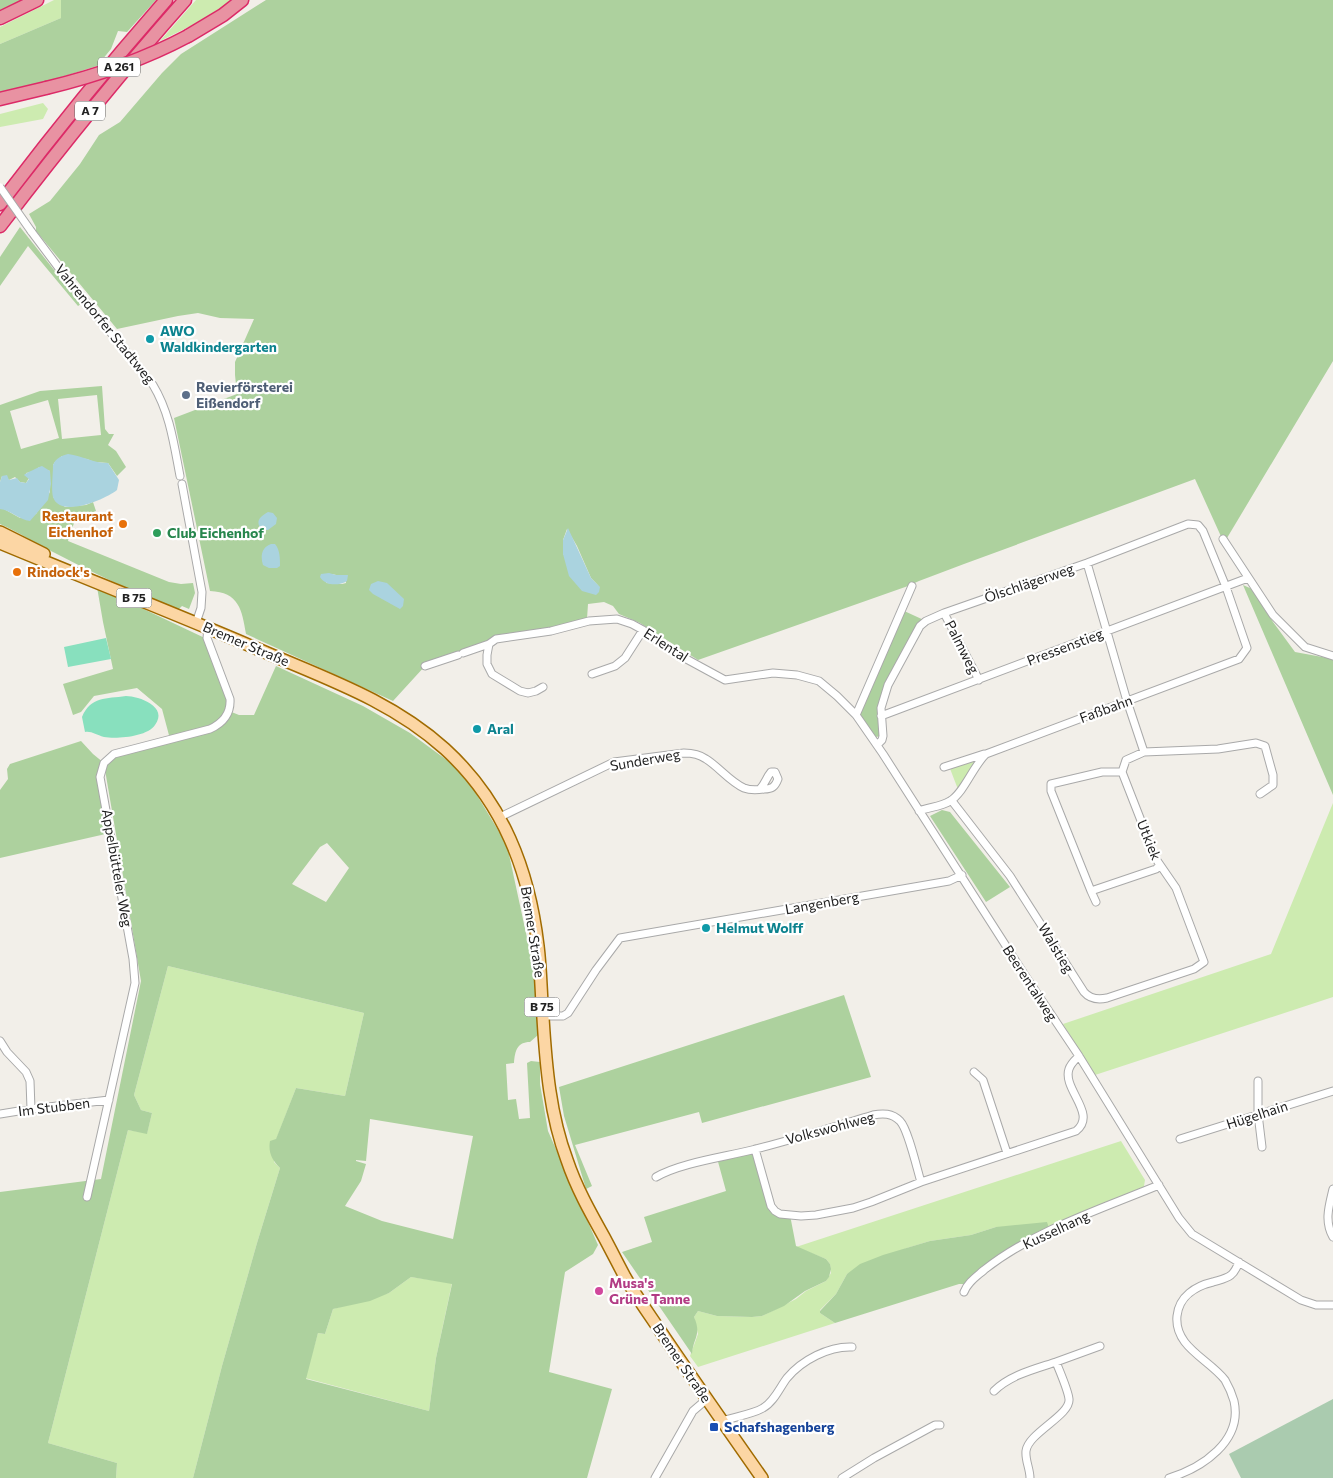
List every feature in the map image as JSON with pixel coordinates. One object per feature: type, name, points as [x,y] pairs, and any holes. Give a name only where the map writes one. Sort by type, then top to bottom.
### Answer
[{"type":"highway","points":[[0,18],[37,0]]},
{"type":"highway","name":"A 7","points":[[0,204],[126,46],[166,0]]},
{"type":"highway","name":"A 7","points":[[0,226],[110,86],[185,0]]},
{"type":"highway","name":"A 261","points":[[0,99],[98,74],[154,53],[224,15],[242,0]]},
{"type":"main road","name":"Bremer Straße","points":[[0,532],[54,559],[89,580]]},
{"type":"main road","name":"Bremer Straße","points":[[0,543],[208,628],[352,689],[386,706],[421,729],[452,756],[478,785],[500,817],[515,849],[529,893],[538,946],[542,1016],[550,1094],[558,1133],[567,1161],[586,1204],[626,1279],[762,1478]]},
{"type":"street","name":"Vahrendorfer Stadtweg","points":[[0,186],[61,271],[154,385],[167,415],[180,476]]},
{"type":"street","points":[[182,484],[202,592],[201,608],[196,623]]},
{"type":"street","name":"Ölschlägerweg","points":[[877,745],[883,736],[881,716],[883,698],[888,685],[917,630],[926,621],[1087,563],[1188,524],[1198,525],[1203,531],[1226,587]]},
{"type":"street","points":[[1223,539],[1273,615],[1305,647],[1333,656]]},
{"type":"street","points":[[1087,563],[1127,701],[1144,752]]},
{"type":"street","name":"Pressenstieg","points":[[881,716],[1248,578]]},
{"type":"street","points":[[856,716],[912,586]]},
{"type":"street","name":"Faßbahn","points":[[944,767],[986,754],[1239,659],[1247,648],[1226,587]]},
{"type":"street","name":"Palmweg","points":[[944,613],[979,680]]},
{"type":"street","name":"Erlental","points":[[425,666],[489,644],[496,639],[551,631],[607,618],[617,619],[643,630],[679,655],[724,680],[773,673],[797,674],[819,681],[856,716]]},
{"type":"street","name":"Appelbütteler Weg","points":[[87,1197],[135,983],[133,959],[100,777],[104,763],[114,754],[210,729],[217,726],[226,717],[229,711],[230,699],[207,638],[208,628]]},
{"type":"street","points":[[592,674],[615,666],[625,658],[643,630]]},
{"type":"street","points":[[489,644],[486,655],[487,664],[492,674],[520,691],[528,693],[543,687]]},
{"type":"street","name":"Beerentalweg","points":[[856,716],[877,745],[1079,1056],[1179,1218],[1192,1234],[1301,1300],[1316,1305],[1333,1305]]},
{"type":"street","points":[[1096,902],[1051,791],[1051,784],[1102,772],[1122,772],[1126,760],[1144,752],[1218,749],[1256,743],[1265,746],[1273,785],[1260,794]]},
{"type":"street","name":"Sunderweg","points":[[500,817],[614,762],[684,753],[694,753],[706,759],[745,788],[760,790]]},
{"type":"street","points":[[919,811],[952,801],[986,754]]},
{"type":"street","name":"Utkiek","points":[[1122,772],[1159,866],[1176,888],[1204,962]]},
{"type":"street","name":"Walstieg","points":[[952,801],[1026,899],[1087,996],[1095,999],[1107,998],[1194,969],[1204,962]]},
{"type":"street","points":[[1091,891],[1156,869],[1159,866]]},
{"type":"street","name":"Langenberg","points":[[542,1016],[563,1016],[568,1013],[620,938],[949,881],[962,875]]},
{"type":"street","points":[[0,1040],[7,1052],[26,1072],[30,1081],[31,1109]]},
{"type":"street","points":[[755,1149],[771,1206],[777,1213],[802,1216],[844,1210],[1007,1153],[1073,1133],[1082,1126],[1084,1121],[1068,1074],[1071,1065],[1079,1056]]},
{"type":"street","points":[[974,1072],[983,1080],[1007,1153]]},
{"type":"street","points":[[1258,1081],[1258,1114],[1262,1147]]},
{"type":"street","name":"Hügelhain","points":[[1180,1139],[1333,1091]]},
{"type":"street","name":"Im Stubben","points":[[0,1114],[109,1100]]},
{"type":"street","name":"Volkswohlweg","points":[[656,1177],[665,1172],[755,1149],[873,1115],[888,1114],[899,1120],[904,1128],[921,1182]]},
{"type":"street","name":"Kusselhang","points":[[964,1292],[968,1284],[992,1264],[1032,1239],[1159,1185]]},
{"type":"street","points":[[1333,1189],[1327,1215],[1333,1237]]},
{"type":"street","points":[[1169,1478],[1192,1469],[1211,1456],[1225,1443],[1232,1431],[1235,1406],[1229,1386],[1215,1368],[1189,1348],[1179,1333],[1176,1318],[1180,1304],[1191,1291],[1203,1284],[1228,1277],[1234,1273],[1239,1262]]},
{"type":"street","points":[[722,1421],[763,1408],[803,1362],[843,1346],[852,1347]]},
{"type":"street","points":[[994,1391],[1000,1384],[1020,1375],[1100,1346]]},
{"type":"street","points":[[1030,1478],[1026,1460],[1026,1449],[1033,1439],[1067,1408],[1070,1400],[1056,1362]]},
{"type":"street","points":[[655,1478],[693,1411],[707,1399]]},
{"type":"street","points":[[842,1478],[935,1425],[940,1425]]},
{"type":"green space","points":[[0,0],[29,0],[0,14]]},
{"type":"green space","points":[[54,0],[61,0],[61,18],[0,44],[0,27]]},
{"type":"green space","points":[[61,0],[156,0],[127,32],[118,31],[111,49],[97,66],[23,89],[0,94],[0,44],[61,18]]},
{"type":"green space","points":[[196,0],[234,0],[209,17],[160,41]]},
{"type":"green space","points":[[266,0],[1333,0],[1333,361],[1224,543],[1195,479],[908,586],[698,660],[640,623],[619,614],[613,606],[604,602],[588,604],[587,619],[482,647],[425,666],[393,701],[246,634],[243,617],[233,599],[220,592],[210,591],[174,418],[237,394],[235,362],[254,319],[220,318],[198,313],[117,329],[36,231],[36,227],[29,214],[50,201],[80,164],[99,135],[120,122],[181,54]],"holes":[[[567,529],[577,546],[591,578],[600,587],[563,554],[563,540]],[[332,574],[345,575],[346,583],[326,583]]]},
{"type":"green space","points":[[43,103],[48,109],[43,119],[0,127],[0,114]]},
{"type":"green space","points":[[20,227],[81,304],[78,306],[28,246],[0,286],[0,257]]},
{"type":"green space","points":[[102,386],[105,429],[109,434],[114,434],[108,445],[116,451],[126,467],[117,476],[108,463],[62,456],[55,462],[53,465],[53,497],[65,507],[86,505],[93,502],[96,511],[74,523],[68,541],[169,582],[193,583],[195,593],[189,609],[182,606],[178,610],[131,590],[70,561],[0,524],[0,509],[4,509],[20,518],[36,514],[50,492],[50,471],[39,467],[36,471],[26,473],[29,478],[26,483],[20,482],[15,477],[9,480],[2,476],[0,482],[0,405],[40,391]],"holes":[[[97,395],[101,435],[62,439],[58,399]],[[48,400],[59,438],[21,449],[10,411]]]},
{"type":"green space","points":[[1243,585],[1252,589],[1295,652],[1333,659],[1333,795]]},
{"type":"green space","points":[[97,587],[209,640],[228,691],[229,711],[239,715],[254,715],[276,666],[363,706],[410,733],[463,772],[507,845],[535,975],[538,1035],[530,1042],[519,1045],[514,1063],[506,1064],[508,1100],[516,1099],[519,1119],[530,1118],[527,1063],[531,1061],[540,1062],[540,1084],[548,1131],[598,1245],[593,1254],[565,1272],[549,1372],[612,1389],[587,1478],[193,1478],[222,1366],[280,1168],[271,1156],[270,1141],[276,1139],[296,1088],[345,1096],[364,1013],[168,966],[134,1095],[141,1110],[152,1113],[147,1134],[128,1130],[48,1443],[117,1463],[116,1478],[0,1478],[0,1192],[101,1179],[141,981],[104,764],[100,777],[110,833],[0,858],[0,790],[8,779],[7,769],[10,764],[81,741],[104,763],[114,754],[170,739],[162,709],[137,688],[94,696],[81,712],[73,715],[63,684],[113,669]],"holes":[[[327,843],[349,868],[326,902],[292,884],[320,847]],[[370,1119],[473,1136],[453,1239],[382,1221],[345,1206],[361,1181],[366,1164],[356,1160],[366,1161]],[[411,1277],[452,1284],[436,1358],[429,1411],[306,1379],[318,1333],[325,1334],[333,1309],[370,1301],[389,1293]]]},
{"type":"green space","points":[[902,610],[926,621],[883,698],[883,736],[875,737],[856,715]]},
{"type":"green space","points":[[106,638],[111,659],[68,667],[64,647]]},
{"type":"green space","points":[[126,696],[145,700],[155,708],[158,713],[158,719],[151,729],[139,735],[116,738],[85,732],[82,717],[90,705],[106,698]]},
{"type":"green space","points":[[973,758],[976,767],[959,792],[949,766]]},
{"type":"green space","points":[[1333,803],[1333,997],[1095,1075],[1063,1024],[1271,954]]},
{"type":"green space","points":[[942,810],[950,812],[1010,887],[986,902],[930,816]]},
{"type":"green space","points":[[168,966],[364,1013],[345,1096],[296,1088],[276,1140],[274,1162],[280,1168],[222,1366],[193,1478],[116,1478],[117,1463],[48,1443],[128,1130],[147,1133],[152,1113],[141,1110],[134,1095]]},
{"type":"green space","points":[[844,995],[871,1077],[702,1123],[699,1112],[575,1145],[592,1186],[586,1189],[564,1116],[559,1087]]},
{"type":"green space","points":[[1121,1141],[1145,1180],[1143,1192],[1050,1231],[996,1227],[971,1235],[930,1241],[907,1248],[847,1274],[836,1294],[820,1310],[820,1313],[835,1323],[698,1367],[690,1356],[698,1334],[694,1317],[698,1311],[717,1316],[762,1316],[826,1281],[831,1273],[830,1264],[826,1259],[796,1247]]},
{"type":"green space","points":[[755,1149],[771,1206],[790,1215],[796,1246],[826,1259],[831,1269],[829,1277],[826,1281],[805,1291],[784,1306],[762,1316],[717,1316],[698,1311],[694,1317],[697,1332],[692,1354],[622,1252],[652,1242],[644,1217],[726,1191],[717,1158]]},
{"type":"green space","points":[[1047,1222],[1050,1231],[1032,1239],[967,1284],[959,1284],[835,1323],[820,1313],[836,1294],[847,1274],[860,1264],[930,1241],[971,1235],[996,1227]]},
{"type":"green space","points":[[411,1277],[452,1283],[436,1358],[429,1411],[305,1378],[318,1333],[325,1334],[333,1309],[389,1293]]},
{"type":"green space","points":[[1333,1399],[1333,1478],[1241,1478],[1229,1454]]},
{"type":"water","points":[[68,454],[108,463],[119,480],[117,490],[84,505],[73,507],[57,503],[52,493],[53,465],[59,458]]},
{"type":"water","points":[[42,466],[50,471],[51,484],[48,500],[30,521],[0,509],[0,482],[2,476],[7,475],[9,480],[17,478],[20,482],[26,483],[29,479],[24,475]]},
{"type":"water","points":[[268,512],[273,513],[277,518],[276,524],[268,530],[262,530],[258,522]]},
{"type":"water","points":[[568,528],[591,578],[600,587],[596,595],[582,591],[569,576],[563,554],[563,540]]},
{"type":"water","points":[[271,544],[275,544],[279,551],[280,566],[277,568],[269,568],[263,565],[262,562],[264,550]]},
{"type":"water","points":[[321,574],[348,575],[347,581],[329,584],[320,577]]},
{"type":"water","points":[[378,581],[387,583],[404,599],[403,606],[400,609],[369,590],[371,584]]},
{"type":"place","name":"AWO Waldkindergarten","points":[[150,339]]},
{"type":"place","name":"Revierförsterei Eißendorf","points":[[186,395]]},
{"type":"place","name":"Restaurant Eichenhof","points":[[123,524]]},
{"type":"place","name":"Club Eichenhof","points":[[157,533]]},
{"type":"place","name":"Rindock's","points":[[17,572]]},
{"type":"place","name":"Aral","points":[[477,729]]},
{"type":"place","name":"Helmut Wolff","points":[[706,928]]},
{"type":"place","name":"Musa's Grüne Tanne","points":[[599,1291]]},
{"type":"place","name":"Schafshagenberg","points":[[714,1427]]}]
